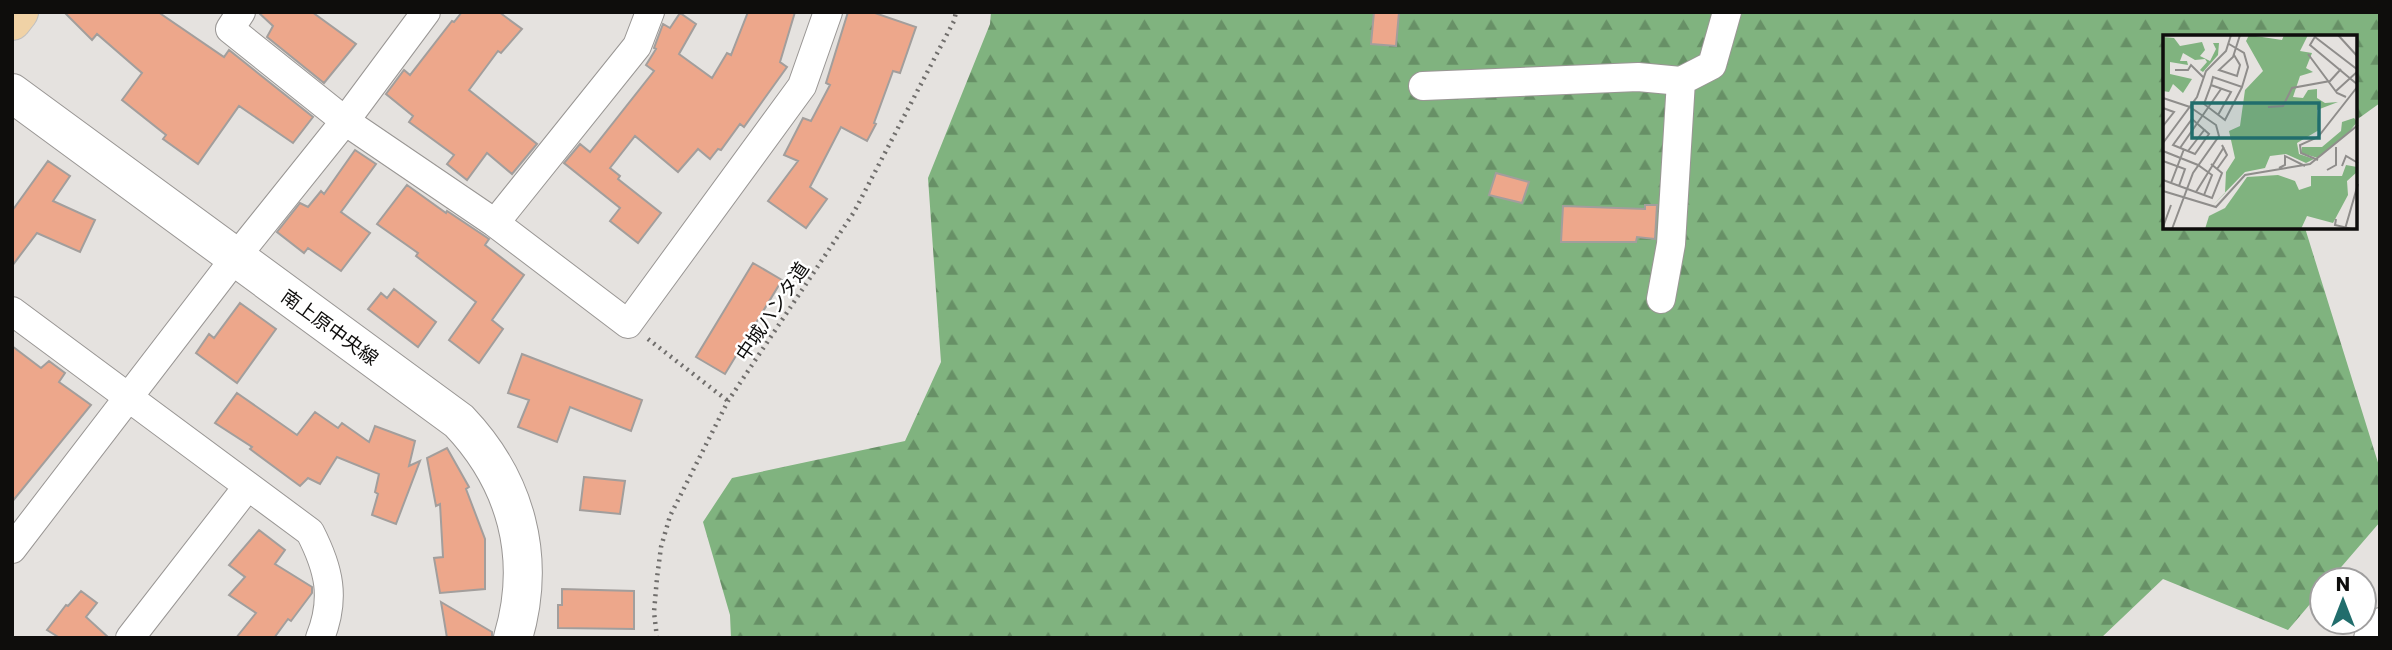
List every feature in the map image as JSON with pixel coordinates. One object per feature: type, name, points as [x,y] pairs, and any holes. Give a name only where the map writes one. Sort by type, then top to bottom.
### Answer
[{"type":"main road","points":[[12,21],[19,12]]},
{"type":"street","points":[[241,12],[230,29],[345,121],[495,223],[628,324],[802,86],[828,12]]},
{"type":"street","points":[[12,549],[236,257],[345,121],[426,12]]},
{"type":"street","points":[[495,223],[637,46],[650,12]]},
{"type":"street","points":[[1423,86],[1638,77],[1681,81],[1712,65],[1727,12]]},
{"type":"street","points":[[1661,299],[1671,244],[1681,81]]},
{"type":"street","name":"南上原中央線","points":[[12,93],[459,421],[491,459],[513,509],[521,545],[522,586],[513,638]]},
{"type":"street","points":[[12,311],[310,532],[323,557],[328,578],[329,603],[320,638]]},
{"type":"street","points":[[130,638],[248,486]]},
{"type":"street","points":[[2368,638],[2380,622]]},
{"type":"path","name":"中城ハンタ道","points":[[657,638],[654,612],[661,547],[670,516],[728,401],[854,212],[954,21],[956,12]]},
{"type":"path","points":[[628,324],[728,401]]},
{"type":"green space","points":[[991,12],[2380,12],[2380,103],[2357,120],[2357,35],[2163,35],[2163,229],[2305,229],[2380,469],[2380,522],[2342,566],[2308,566],[2308,606],[2288,630],[2163,579],[2101,638],[731,638],[730,615],[703,522],[732,478],[905,441],[941,362],[928,178],[990,24]]},
{"type":"building","points":[[64,12],[158,12],[224,57],[229,50],[313,117],[293,143],[239,106],[198,164],[163,139],[166,135],[122,100],[142,73],[97,34],[92,40]]},
{"type":"building","points":[[258,12],[312,12],[356,44],[324,83],[267,37],[273,26]]},
{"type":"building","points":[[462,12],[499,12],[522,29],[501,53],[498,51],[469,90],[537,144],[512,174],[487,153],[467,180],[447,164],[454,155],[409,122],[413,116],[386,94],[404,70],[410,75]]},
{"type":"building","points":[[748,12],[795,12],[780,62],[787,67],[744,127],[740,124],[721,150],[718,149],[710,159],[698,149],[678,172],[635,136],[610,168],[620,176],[618,179],[661,213],[638,243],[610,221],[620,208],[564,163],[580,144],[590,152],[654,71],[646,65],[656,49],[654,48],[663,24],[670,28],[680,13],[696,24],[679,54],[712,78],[727,53],[731,55]]},
{"type":"building","points":[[848,12],[872,12],[916,27],[900,73],[893,71],[874,123],[876,124],[867,141],[841,127],[810,187],[827,199],[806,228],[768,201],[798,161],[784,155],[803,118],[811,121],[830,85],[826,83]]},
{"type":"building","points":[[1374,12],[1399,12],[1396,46],[1371,44]]},
{"type":"building","points":[[355,150],[376,164],[341,212],[370,233],[341,271],[308,248],[304,253],[277,232],[300,203],[308,207],[321,191],[324,194]]},
{"type":"building","points":[[48,161],[70,176],[53,201],[95,220],[80,252],[37,233],[12,266],[12,211]]},
{"type":"building","points":[[1496,173],[1529,182],[1522,203],[1489,195]]},
{"type":"building","points":[[407,185],[489,239],[485,245],[524,275],[492,320],[503,329],[479,363],[449,340],[476,302],[416,256],[418,253],[377,224]]},
{"type":"building","points":[[1645,205],[1657,205],[1655,239],[1637,237],[1636,242],[1561,242],[1563,206],[1645,209]]},
{"type":"building","points":[[753,263],[782,280],[725,374],[696,357]]},
{"type":"building","points":[[394,289],[436,322],[418,347],[368,309],[381,293],[387,298]]},
{"type":"building","points":[[240,303],[276,329],[237,383],[196,353],[209,334],[214,338]]},
{"type":"building","points":[[12,346],[41,368],[49,361],[65,373],[59,382],[91,405],[12,502]]},
{"type":"building","points":[[522,354],[642,400],[631,431],[570,407],[557,442],[518,427],[529,400],[508,393]]},
{"type":"building","points":[[237,393],[297,435],[315,412],[338,428],[342,423],[369,442],[375,426],[415,441],[409,466],[420,461],[396,524],[372,515],[378,494],[375,492],[379,474],[337,457],[320,484],[308,478],[300,486],[250,449],[252,447],[215,423]]},
{"type":"building","points":[[447,448],[469,487],[466,489],[485,539],[485,589],[440,593],[434,558],[443,557],[440,504],[436,506],[427,458]]},
{"type":"building","points":[[584,477],[625,481],[620,514],[580,510]]},
{"type":"building","points":[[259,530],[285,550],[275,564],[312,587],[312,593],[274,638],[236,638],[256,613],[229,595],[245,577],[229,565]]},
{"type":"building","points":[[562,589],[634,591],[634,629],[558,628],[558,605],[562,605]]},
{"type":"building","points":[[81,591],[97,603],[86,617],[109,638],[60,638],[47,630],[66,605]]},
{"type":"building","points":[[441,602],[492,632],[492,638],[447,638]]}]
